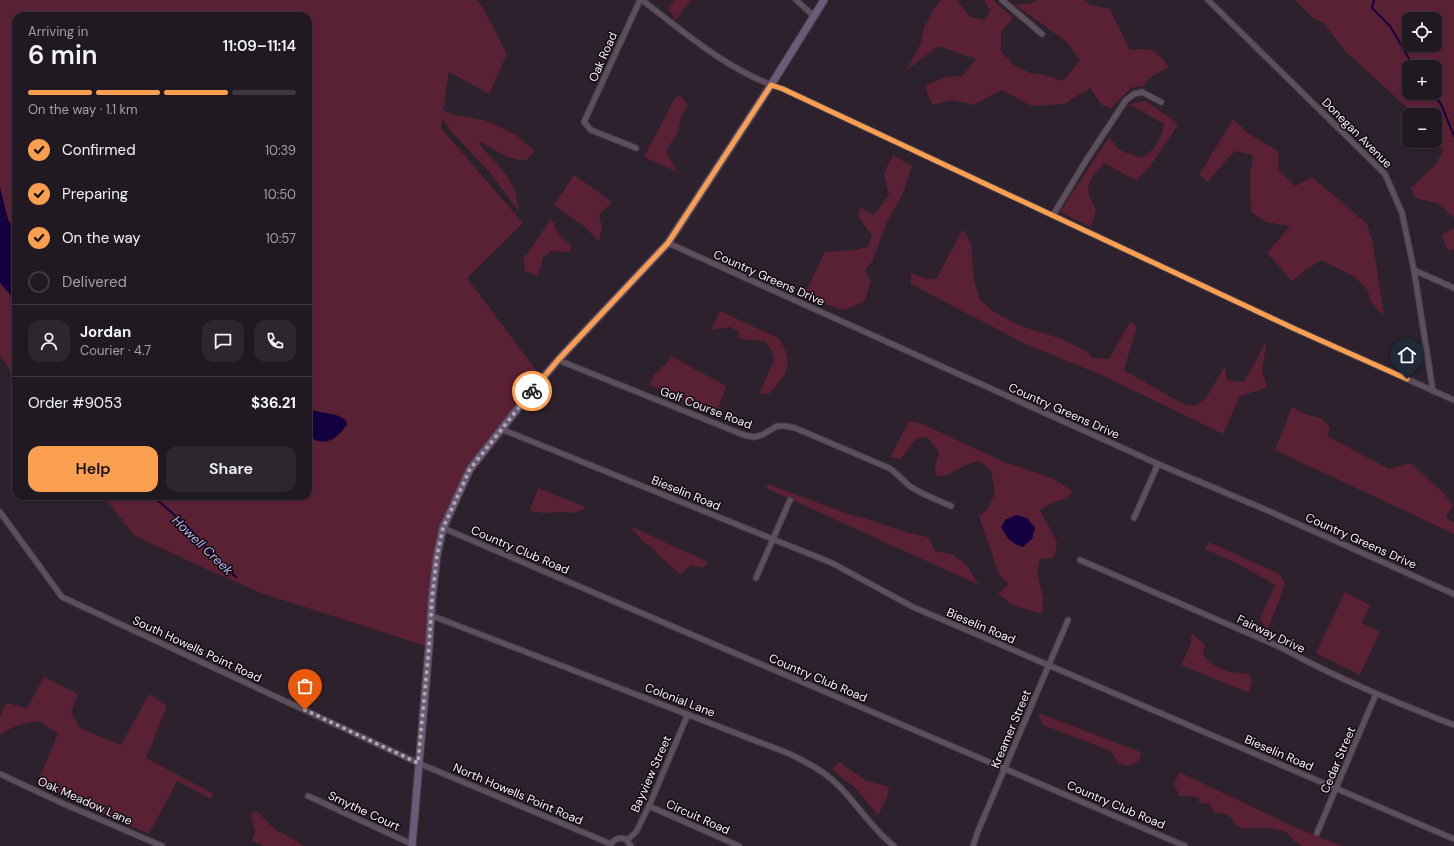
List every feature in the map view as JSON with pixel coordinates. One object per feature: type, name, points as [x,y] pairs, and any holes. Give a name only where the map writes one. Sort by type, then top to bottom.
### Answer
[{"type":"main road","points":[[412,845],[429,647],[430,615],[437,555],[443,528],[470,469],[558,360],[668,243],[771,85],[824,0]]},
{"type":"street","points":[[641,0],[704,48],[757,80],[783,89],[1295,329],[1454,400]]},
{"type":"street","name":"Oak Road","points":[[636,148],[591,130],[584,122],[641,0]]},
{"type":"street","points":[[796,0],[814,17]]},
{"type":"street","points":[[1002,0],[1042,34]]},
{"type":"street","name":"Donegan Avenue","points":[[1208,0],[1385,174],[1402,213],[1414,270],[1433,391]]},
{"type":"street","points":[[1053,215],[1087,159],[1126,100],[1134,94],[1142,92],[1161,102]]},
{"type":"street","name":"Country Greens Drive","points":[[668,243],[1158,464],[1271,512],[1454,594]]},
{"type":"street","points":[[1414,270],[1454,288]]},
{"type":"street","name":"Golf Course Road","points":[[558,360],[744,434],[754,436],[762,434],[777,426],[795,428],[889,468],[917,491],[951,506]]},
{"type":"street","name":"Bieselin Road","points":[[502,430],[832,563],[913,607],[1454,839]]},
{"type":"street","points":[[1134,518],[1158,464]]},
{"type":"street","points":[[756,578],[790,500]]},
{"type":"street","name":"South Howells Point Road","points":[[0,512],[62,597],[418,763]]},
{"type":"street","name":"Country Club Road","points":[[443,528],[1185,846]]},
{"type":"street","name":"Fairway Drive","points":[[1080,560],[1280,647],[1309,663],[1376,694],[1454,726]]},
{"type":"street","name":"Colonial Lane","points":[[430,615],[790,754],[826,774],[886,840],[894,846]]},
{"type":"street","name":"Kreamer Street","points":[[973,846],[978,831],[1068,620]]},
{"type":"street","name":"Cedar Street","points":[[1317,833],[1376,694]]},
{"type":"street","name":"Bayview Street","points":[[627,840],[636,832],[649,806],[688,714]]},
{"type":"street","name":"North Howells Point Road","points":[[418,763],[611,845]]},
{"type":"street","name":"Oak Meadow Lane","points":[[0,774],[64,804],[162,846]]},
{"type":"street","name":"Smythe Court","points":[[308,796],[412,845]]},
{"type":"street","name":"Circuit Road","points":[[649,806],[739,846]]},
{"type":"street","points":[[611,845],[616,839],[619,838],[627,840],[631,846]]},
{"type":"shaded area","points":[[0,0],[476,0],[482,6],[507,54],[489,94],[449,72],[443,110],[454,115],[487,121],[516,135],[535,151],[525,161],[507,157],[479,141],[480,145],[506,174],[515,191],[519,212],[491,174],[451,131],[442,118],[441,128],[523,223],[467,278],[542,378],[470,469],[443,528],[429,647],[261,593],[197,565],[134,535],[106,500],[312,500],[312,12],[12,12],[12,374],[0,355]]},
{"type":"shaded area","points":[[675,0],[691,0],[675,20],[668,8]]},
{"type":"shaded area","points":[[941,0],[957,0],[970,17],[984,20],[991,11],[984,0],[993,0],[1013,18],[1001,32],[1001,51],[1013,65],[1030,73],[1044,75],[1063,81],[1080,60],[1067,42],[1014,4],[1030,4],[1037,0],[1085,0],[1090,5],[1110,9],[1130,50],[1143,49],[1152,51],[1160,56],[1169,67],[1149,78],[1144,86],[1131,88],[1111,108],[1102,105],[1090,88],[1064,104],[1032,106],[1002,90],[973,105],[953,100],[932,105],[925,86],[945,77],[962,76],[976,59],[938,46],[907,70],[921,43],[924,28],[933,10]]},
{"type":"shaded area","points":[[1295,0],[1454,0],[1454,218],[1439,204],[1415,198],[1411,188],[1435,165],[1443,151],[1441,148],[1442,108],[1407,108],[1344,50],[1323,22],[1314,19]]},
{"type":"shaded area","points":[[680,95],[688,106],[681,116],[678,133],[666,151],[677,172],[644,157],[675,98]]},
{"type":"shaded area","points":[[1145,101],[1168,116],[1178,125],[1151,165],[1136,180],[1104,163],[1089,185],[1089,195],[1096,210],[1091,227],[1060,212],[1109,137],[1119,150],[1141,158],[1150,152],[1157,144],[1164,124],[1129,104]]},
{"type":"shaded area","points":[[1233,119],[1248,133],[1278,151],[1279,171],[1295,186],[1312,177],[1367,224],[1372,239],[1384,314],[1379,312],[1370,300],[1368,291],[1355,277],[1321,260],[1292,281],[1267,253],[1290,226],[1266,222],[1251,212],[1250,176],[1253,155],[1235,151],[1207,182],[1199,175]]},
{"type":"shaded area","points":[[893,155],[912,166],[903,193],[887,222],[872,262],[865,270],[871,281],[865,300],[843,310],[803,297],[825,252],[853,250],[868,247],[872,236],[858,216],[861,207],[874,215],[889,195],[884,173]]},
{"type":"shaded area","points":[[574,175],[612,202],[599,215],[602,227],[599,241],[584,226],[554,205]]},
{"type":"shaded area","points":[[0,187],[8,219],[12,226],[12,299],[0,283]]},
{"type":"shaded area","points":[[550,220],[554,223],[557,233],[571,246],[570,252],[551,251],[543,257],[538,276],[525,271],[523,260]]},
{"type":"shaded area","points":[[1454,228],[1454,249],[1448,251],[1442,235]]},
{"type":"shaded area","points":[[963,229],[971,244],[974,279],[980,300],[994,312],[1021,326],[1062,339],[1086,351],[1092,358],[1109,359],[1130,322],[1137,326],[1124,370],[1183,404],[1195,406],[1206,398],[1225,366],[1227,380],[1244,382],[1267,340],[1262,371],[1267,388],[1240,396],[1223,434],[1104,376],[1025,344],[911,284],[911,273],[927,279],[936,279]]},
{"type":"shaded area","points":[[720,311],[780,339],[787,356],[786,369],[780,381],[769,394],[759,394],[774,360],[772,352],[765,341],[739,339],[739,332],[730,327],[711,330]]},
{"type":"shaded area","points":[[671,356],[726,386],[716,415],[650,385],[654,374],[666,364]]},
{"type":"shaded area","points":[[1292,407],[1305,414],[1321,418],[1330,428],[1327,436],[1389,469],[1410,463],[1444,493],[1453,506],[1446,517],[1454,523],[1454,534],[1275,450]]},
{"type":"shaded area","points":[[312,409],[342,417],[346,420],[347,425],[334,438],[324,442],[312,438]]},
{"type":"shaded area","points":[[909,421],[920,423],[1002,461],[1054,479],[1073,491],[1066,499],[1054,502],[1040,510],[1057,542],[1054,558],[1040,559],[1037,572],[1043,598],[1043,614],[1013,605],[998,594],[1009,584],[999,575],[979,516],[987,510],[995,493],[991,470],[978,461],[968,464],[948,475],[936,476],[935,465],[939,452],[927,437],[916,439],[901,459],[890,457]]},
{"type":"shaded area","points":[[768,484],[848,514],[909,533],[928,537],[935,551],[952,554],[966,564],[979,585],[766,488]]},
{"type":"shaded area","points":[[538,488],[586,507],[575,513],[543,513],[530,511]]},
{"type":"shaded area","points":[[1016,515],[1027,518],[1035,528],[1032,539],[1023,547],[1010,540],[1001,527],[1005,520]]},
{"type":"shaded area","points":[[630,526],[708,562],[703,568],[691,565],[680,575],[660,557],[653,548],[644,543]]},
{"type":"shaded area","points":[[1209,542],[1279,574],[1285,583],[1267,629],[1260,619],[1275,585],[1240,565],[1205,549]]},
{"type":"shaded area","points":[[1345,592],[1370,605],[1362,623],[1380,632],[1360,675],[1316,653]]},
{"type":"shaded area","points":[[1192,633],[1205,645],[1203,655],[1213,665],[1223,670],[1248,674],[1252,680],[1249,693],[1181,665],[1190,646]]},
{"type":"shaded area","points":[[44,677],[78,694],[71,712],[80,728],[121,745],[149,694],[167,706],[146,758],[212,793],[211,799],[177,781],[149,834],[37,783],[58,734],[39,721],[13,727],[0,735],[0,717],[6,703],[27,708]]},
{"type":"shaded area","points":[[1038,713],[1141,752],[1139,761],[1128,766],[1118,763],[1111,751],[1043,725]]},
{"type":"shaded area","points":[[839,762],[865,780],[889,787],[887,798],[878,815],[854,787],[832,770]]},
{"type":"shaded area","points":[[1179,772],[1297,828],[1342,846],[1303,846],[1294,841],[1286,832],[1270,828],[1240,828],[1229,815],[1214,812],[1209,803],[1199,803],[1199,797],[1179,796],[1174,784]]},
{"type":"shaded area","points":[[256,811],[276,830],[305,846],[265,846],[252,841],[255,832],[251,815]]},
{"type":"waterway","points":[[1374,0],[1372,8],[1390,26],[1410,60]]},
{"type":"waterway","points":[[1438,100],[1441,104],[1454,136]]},
{"type":"waterway","name":"Howell Creek","points":[[158,500],[189,528],[218,561],[236,577]]},
{"type":"way so far","points":[[305,710],[418,763],[432,599],[437,555],[443,528],[470,469],[532,391]]},
{"type":"route","points":[[532,391],[558,360],[668,243],[771,85],[783,89],[1295,329],[1407,379]]}]
